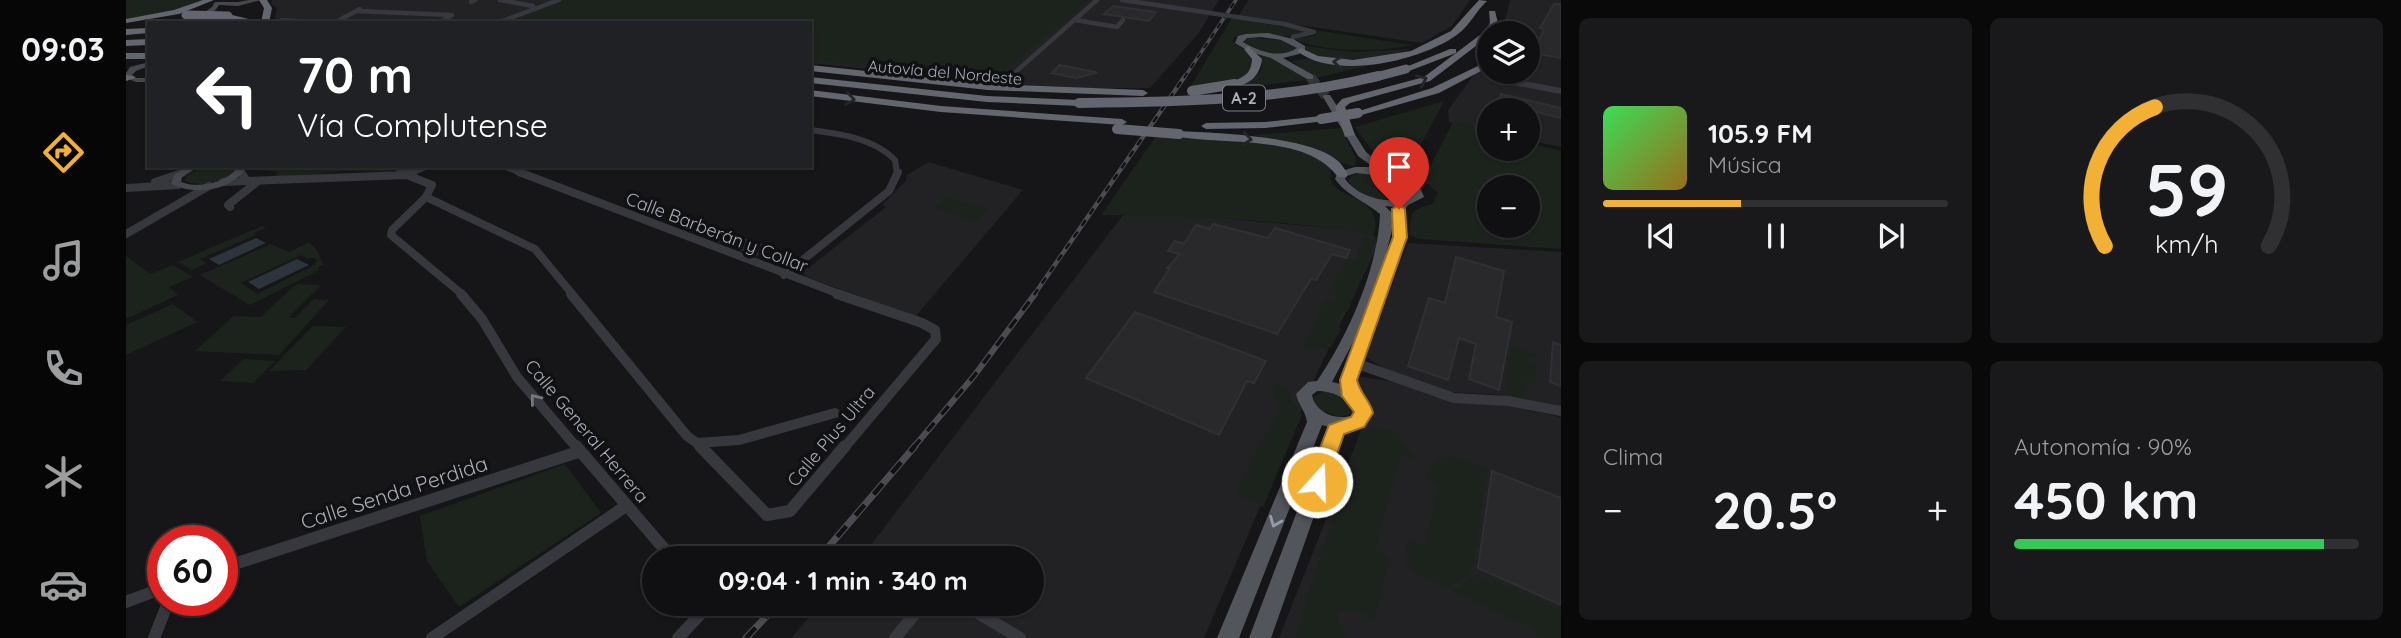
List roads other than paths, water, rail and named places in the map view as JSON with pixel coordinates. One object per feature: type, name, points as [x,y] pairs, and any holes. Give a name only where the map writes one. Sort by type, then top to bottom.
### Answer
[{"type":"highway","points":[[260,0],[268,8],[265,21]]},
{"type":"highway","points":[[1301,51],[1322,60],[1346,63],[1404,54],[1444,40],[1468,21],[1476,6],[1483,0]]},
{"type":"highway","name":"A-2","points":[[812,77],[974,98],[1162,97],[1252,90],[1333,79],[1393,65],[1452,41],[1475,20],[1483,0]]},
{"type":"highway","points":[[126,22],[215,1]]},
{"type":"highway","name":"A-2","points":[[1077,97],[1164,103],[1248,98],[1345,84],[1406,69],[1464,45],[1480,32],[1494,10],[1494,23],[1487,34],[1435,74],[1418,83],[1346,101],[1340,107],[1349,135]]},
{"type":"highway","points":[[186,20],[225,14],[248,21]]},
{"type":"highway","points":[[216,21],[225,14]]},
{"type":"highway","points":[[156,21],[203,19]]},
{"type":"highway","points":[[126,22],[147,21]]},
{"type":"highway","points":[[126,32],[147,30]]},
{"type":"highway","points":[[126,41],[147,40]]},
{"type":"highway","points":[[812,68],[1077,97],[1205,90],[1234,84],[1249,78],[1256,71],[1257,59],[1248,49]]},
{"type":"highway","points":[[126,56],[146,59]]},
{"type":"highway","points":[[1181,130],[1321,120],[1358,113],[1432,93],[1454,84],[1477,70]]},
{"type":"highway","name":"Autovía del Nordeste","points":[[812,77],[901,86],[1077,97]]},
{"type":"highway","points":[[901,86],[1077,97]]},
{"type":"highway","points":[[812,93],[890,104],[1181,130],[1236,138],[1287,146],[1325,158],[1340,169],[1342,174]]},
{"type":"main road","points":[[1290,59],[1301,51],[1300,46],[1292,41],[1272,36],[1241,38],[1239,43],[1248,49],[1290,59],[1310,77]]},
{"type":"main road","points":[[1327,97],[1362,154],[1418,191],[1418,197],[1404,203],[1399,209],[1400,237],[1349,380],[1351,396]]},
{"type":"main road","points":[[1355,170],[1363,162],[1362,154]]},
{"type":"main road","points":[[1321,386],[1332,373],[1384,250],[1386,213],[1368,198],[1342,184],[1342,174],[1355,170],[1388,173]]},
{"type":"main road","points":[[1368,198],[1404,203]]},
{"type":"main road","points":[[1260,638],[1336,430],[1357,422],[1364,413],[1363,408],[1351,396],[1337,388],[1313,386],[1304,394],[1307,406],[1314,412],[1331,421],[1350,424]]},
{"type":"main road","points":[[1228,638],[1315,422],[1314,412]]},
{"type":"street","points":[[203,19],[215,8],[215,1],[238,4],[260,0]]},
{"type":"street","points":[[500,0],[533,6]]},
{"type":"street","points":[[500,21],[550,0]]},
{"type":"street","points":[[501,21],[559,0]]},
{"type":"street","points":[[1012,75],[1097,0]]},
{"type":"street","points":[[1122,0],[1284,24],[1314,32],[1293,37],[1292,41]]},
{"type":"street","points":[[203,19],[225,14],[238,4]]},
{"type":"street","points":[[336,21],[363,8]]},
{"type":"street","points":[[357,11],[452,15],[442,21]]},
{"type":"street","points":[[282,20],[299,21]]},
{"type":"street","points":[[1074,20],[1116,27],[1123,20]]},
{"type":"street","points":[[1272,36],[1304,36]]},
{"type":"street","points":[[146,59],[129,73],[128,78],[147,80]]},
{"type":"street","points":[[1524,84],[1561,91]]},
{"type":"street","points":[[784,275],[889,191],[898,171],[896,160],[867,142],[812,130]]},
{"type":"street","points":[[126,188],[192,168]]},
{"type":"street","points":[[398,168],[407,175],[432,185],[426,197]]},
{"type":"street","points":[[230,207],[228,205],[233,200],[257,183],[407,175],[423,168]]},
{"type":"street","name":"Calle Barberán y Collar","points":[[508,168],[784,275],[922,323]]},
{"type":"street","points":[[181,200],[180,186],[176,178],[182,173]]},
{"type":"street","points":[[126,234],[181,200],[244,173],[257,183]]},
{"type":"street","points":[[143,185],[216,184]]},
{"type":"street","name":"Calle Plus Ultra","points":[[426,197],[535,249],[687,436],[767,515],[790,511],[936,339],[935,330],[922,323]]},
{"type":"street","name":"Calle General Herrera","points":[[426,197],[392,230],[391,235],[460,292],[482,320],[517,377],[578,452],[661,546]]},
{"type":"street","points":[[1355,363],[1454,398],[1508,401],[1561,411]]},
{"type":"street","name":"Calle Plus Ultra","points":[[696,443],[739,440],[835,413]]},
{"type":"street","name":"Calle Senda Perdida","points":[[238,563],[578,452]]},
{"type":"street","points":[[432,638],[625,506]]},
{"type":"street","points":[[126,602],[147,594]]},
{"type":"street","points":[[154,638],[163,616]]},
{"type":"street","points":[[678,638],[699,616]]},
{"type":"street","points":[[895,638],[913,616]]},
{"type":"street","points":[[983,616],[1020,638]]},
{"type":"tunnel","points":[[1310,77],[1327,97]]},
{"type":"railway","points":[[1184,78],[1236,0]]},
{"type":"railway","points":[[1034,295],[1185,76]]},
{"type":"railway","points":[[913,448],[974,376],[1035,294]]},
{"type":"railway","points":[[829,546],[915,446]]},
{"type":"railway","points":[[746,638],[767,616]]}]
